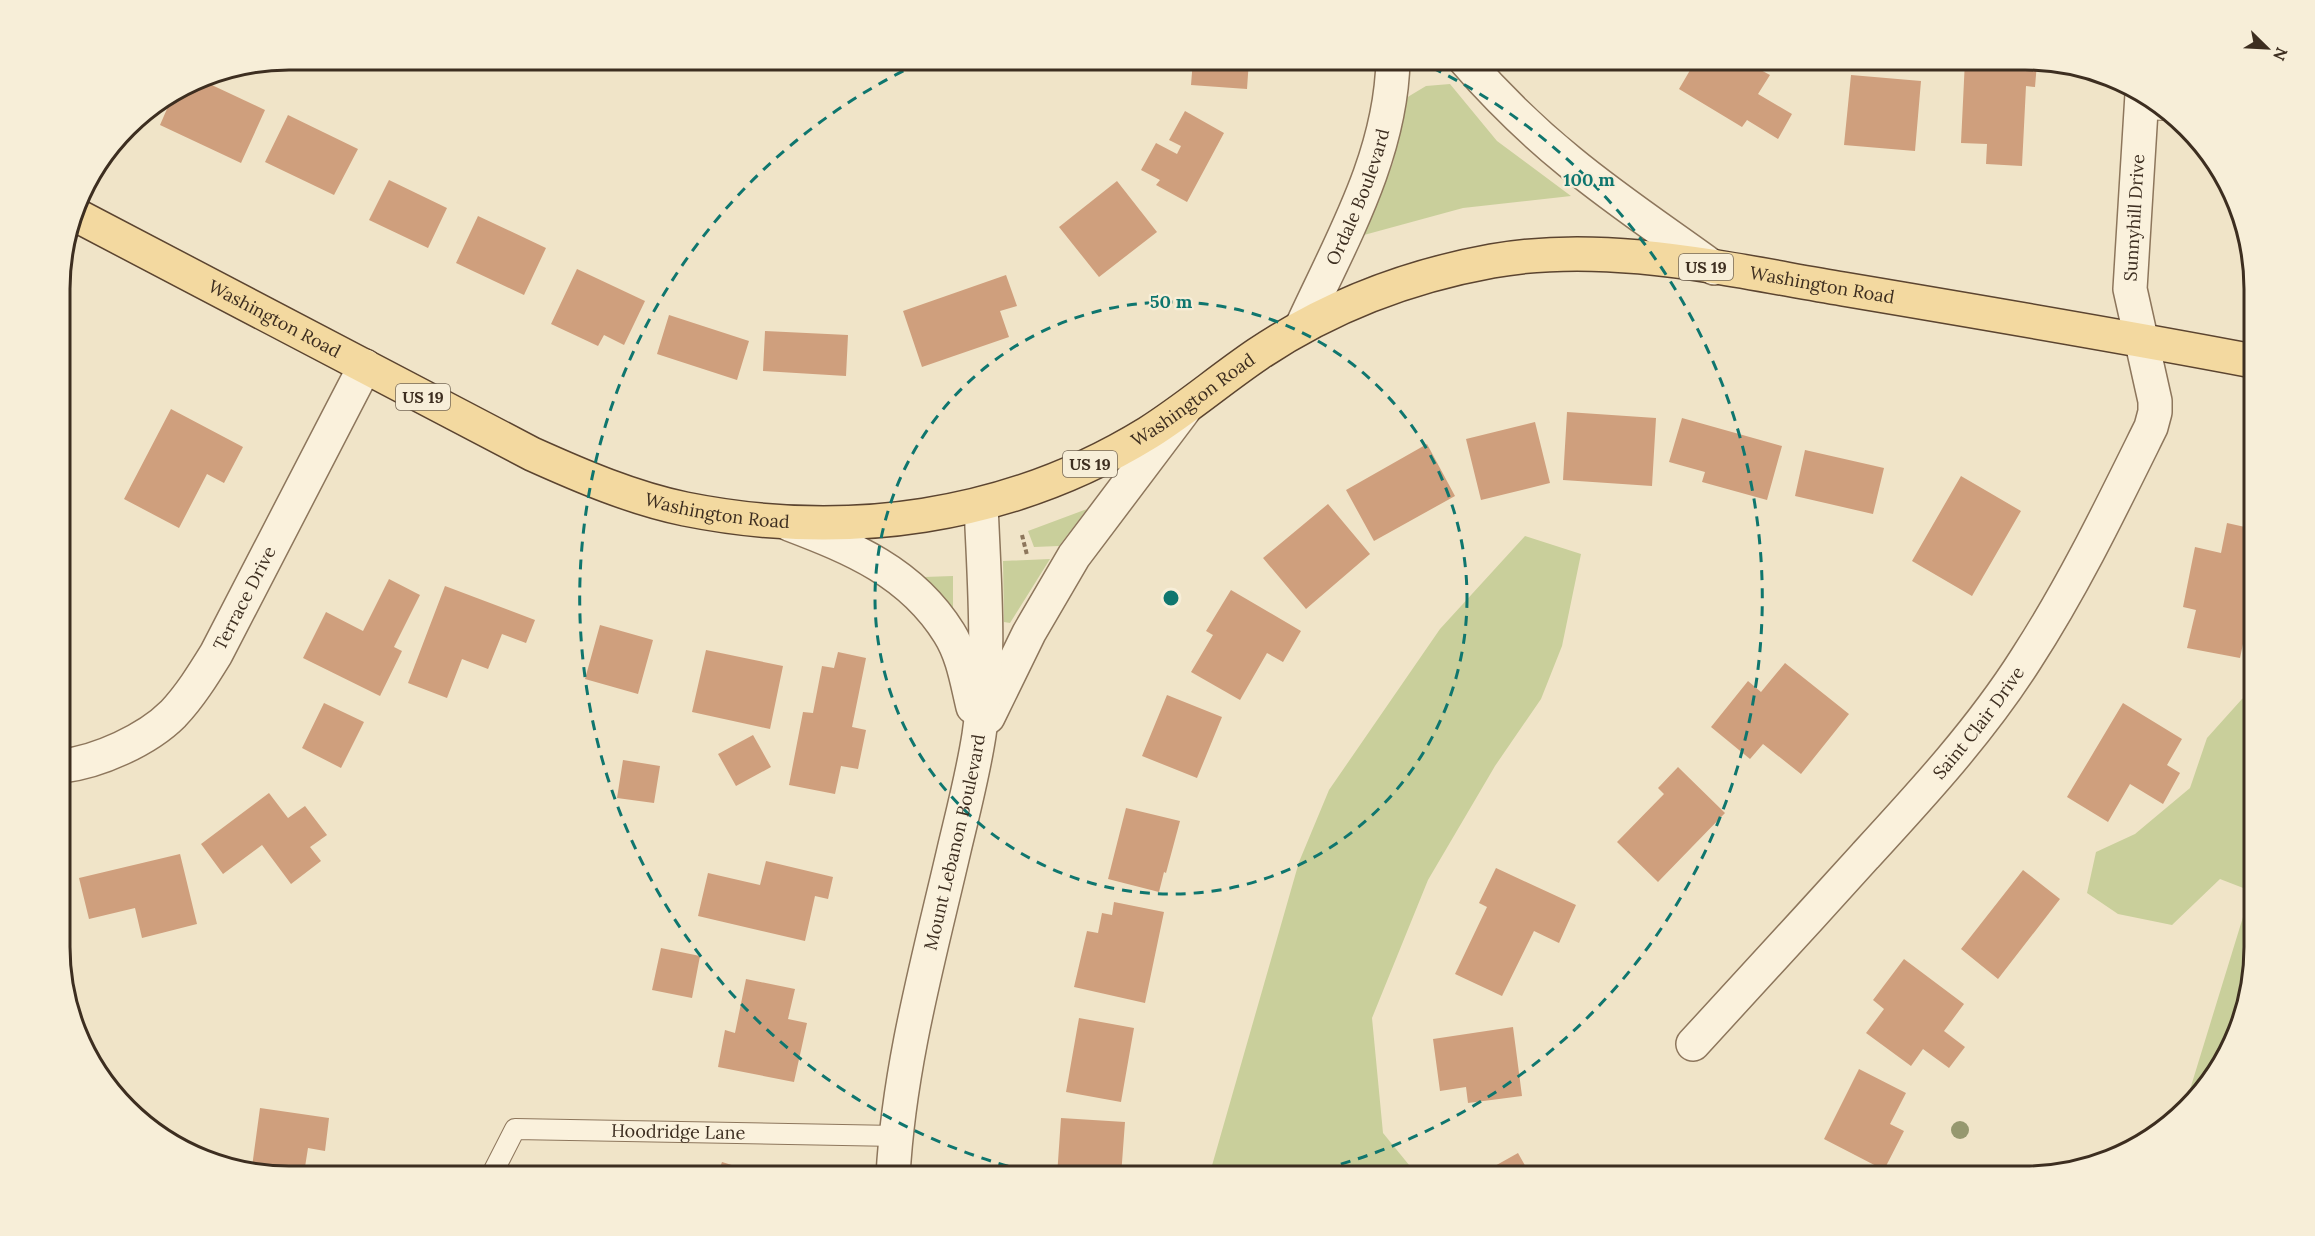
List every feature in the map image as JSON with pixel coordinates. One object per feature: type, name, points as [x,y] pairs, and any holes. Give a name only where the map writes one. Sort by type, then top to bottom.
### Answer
[{"type":"main road","name":"Washington Road","points":[[82,218],[532,454],[583,477],[630,494],[682,508],[789,524],[841,524],[891,520],[981,504],[1060,478],[1103,458],[1148,432],[1189,405],[1257,354],[1302,327],[1349,304],[1395,286],[1447,270],[1495,260],[1542,255],[1591,254],[1714,268],[2244,359]]},
{"type":"street","name":"Ordale Boulevard","points":[[1302,327],[1367,184],[1378,152],[1388,109],[1392,70]]},
{"type":"street","points":[[1474,70],[1501,100],[1571,163],[1714,268]]},
{"type":"street","name":"Sunnyhill Drive","points":[[2142,340],[2130,289],[2149,109]]},
{"type":"street","name":"Saint Clair Drive","points":[[1693,1044],[1916,801],[1973,731],[2025,661],[2060,605],[2151,427],[2155,401],[2142,340]]},
{"type":"street","name":"Terrace Drive","points":[[70,765],[109,754],[143,736],[171,715],[195,687],[216,654],[365,366]]},
{"type":"street","points":[[979,735],[1029,633],[1074,555],[1189,405]]},
{"type":"street","name":"Mount Lebanon Boulevard","points":[[894,1166],[896,1136],[918,1004],[971,779],[979,735],[986,642],[981,504]]},
{"type":"street","points":[[789,524],[850,548],[880,564],[907,584],[930,607],[950,634],[964,666],[979,735]]},
{"type":"lane","name":"Hoodridge Lane","points":[[496,1166],[515,1129],[896,1136]]},
{"type":"path","points":[[1022,535],[1027,555]]},
{"type":"green space","points":[[1450,84],[1497,141],[1571,196],[1463,208],[1364,235],[1393,163],[1406,98],[1426,86]]},
{"type":"green space","points":[[1087,509],[1059,546],[1034,547],[1028,531]]},
{"type":"green space","points":[[1525,536],[1581,554],[1562,646],[1541,699],[1495,766],[1428,880],[1372,1018],[1383,1133],[1410,1166],[1212,1166],[1299,862],[1329,790],[1440,629]]},
{"type":"green space","points":[[1050,559],[1010,623],[1004,622],[1003,561]]},
{"type":"green space","points":[[953,576],[953,629],[924,585],[924,577]]},
{"type":"green space","points":[[2244,698],[2244,888],[2220,879],[2172,925],[2118,914],[2087,893],[2096,852],[2135,834],[2190,788],[2207,738]]},
{"type":"green space","points":[[2244,914],[2243,975],[2233,1017],[2208,1068],[2189,1092]]},
{"type":"building","points":[[1192,70],[1248,70],[1247,89],[1191,85]]},
{"type":"building","points":[[1690,70],[1761,70],[1770,75],[1758,94],[1792,114],[1778,139],[1747,120],[1742,127],[1679,89]]},
{"type":"building","points":[[1965,70],[2036,71],[2035,87],[2026,86],[2022,166],[1986,164],[1987,144],[1961,143]]},
{"type":"building","points":[[1851,75],[1921,81],[1915,151],[1844,145]]},
{"type":"building","points":[[212,85],[265,110],[241,163],[160,125],[168,107]]},
{"type":"building","points":[[1185,111],[1224,133],[1187,202],[1156,185],[1160,180],[1141,170],[1156,143],[1177,154],[1181,146],[1169,140]]},
{"type":"building","points":[[288,115],[358,149],[334,195],[265,162]]},
{"type":"building","points":[[389,180],[447,208],[428,248],[369,220]]},
{"type":"building","points":[[1117,181],[1157,232],[1099,277],[1059,227]]},
{"type":"building","points":[[478,216],[546,248],[524,295],[456,263]]},
{"type":"building","points":[[577,269],[645,301],[624,345],[604,335],[598,346],[551,324]]},
{"type":"building","points":[[1006,275],[1017,306],[1000,311],[1009,337],[922,367],[903,311]]},
{"type":"building","points":[[669,315],[749,341],[737,380],[657,354]]},
{"type":"building","points":[[765,331],[848,335],[846,376],[763,371]]},
{"type":"building","points":[[171,409],[243,447],[224,483],[207,474],[179,528],[124,499]]},
{"type":"building","points":[[1567,412],[1656,418],[1652,486],[1563,480]]},
{"type":"building","points":[[1682,418],[1782,446],[1767,500],[1702,482],[1705,472],[1669,462]]},
{"type":"building","points":[[1535,422],[1550,483],[1481,500],[1466,439]]},
{"type":"building","points":[[1427,444],[1455,496],[1374,541],[1346,490]]},
{"type":"building","points":[[1805,450],[1884,468],[1873,514],[1795,496]]},
{"type":"building","points":[[1961,476],[2021,511],[1972,596],[1912,561]]},
{"type":"building","points":[[1328,504],[1370,554],[1306,609],[1263,558]]},
{"type":"building","points":[[2227,523],[2244,527],[2244,639],[2240,658],[2187,648],[2196,610],[2183,607],[2195,547],[2221,553]]},
{"type":"building","points":[[389,579],[420,595],[394,647],[402,651],[380,696],[303,658],[326,612],[363,631]]},
{"type":"building","points":[[445,586],[535,620],[526,643],[502,634],[488,669],[462,659],[447,698],[408,683]]},
{"type":"building","points":[[1231,590],[1301,631],[1283,662],[1267,653],[1240,700],[1191,672],[1213,635],[1206,631]]},
{"type":"building","points":[[600,625],[653,640],[638,694],[585,679]]},
{"type":"building","points":[[706,650],[783,666],[770,729],[692,712]]},
{"type":"building","points":[[838,652],[866,658],[852,727],[866,730],[858,769],[841,766],[835,794],[789,785],[803,712],[813,713],[822,666],[834,668]]},
{"type":"building","points":[[1785,663],[1849,714],[1801,774],[1763,744],[1750,759],[1711,727],[1748,681],[1761,692]]},
{"type":"building","points":[[1167,695],[1222,717],[1197,778],[1142,756]]},
{"type":"building","points":[[324,703],[364,722],[341,768],[302,748]]},
{"type":"building","points":[[2123,703],[2182,739],[2167,765],[2180,773],[2163,804],[2130,784],[2108,822],[2067,797]]},
{"type":"building","points":[[753,735],[771,767],[736,786],[718,754]]},
{"type":"building","points":[[623,760],[660,766],[654,803],[617,798]]},
{"type":"building","points":[[1678,767],[1725,813],[1658,882],[1617,842],[1664,794],[1658,788]]},
{"type":"building","points":[[269,793],[288,818],[305,806],[327,835],[310,847],[321,861],[291,884],[262,845],[223,874],[201,844]]},
{"type":"building","points":[[1126,808],[1180,821],[1159,892],[1108,879]]},
{"type":"building","points":[[180,854],[197,924],[142,938],[135,908],[89,919],[79,878]]},
{"type":"building","points":[[766,861],[833,877],[828,899],[815,896],[805,941],[698,916],[708,873],[760,885]]},
{"type":"building","points":[[1496,868],[1576,905],[1559,943],[1534,931],[1502,996],[1455,974],[1487,907],[1479,903]]},
{"type":"building","points":[[2023,870],[2060,899],[1998,979],[1961,949]]},
{"type":"building","points":[[1114,902],[1164,912],[1145,1003],[1074,987],[1087,931],[1098,933],[1102,913],[1112,915]]},
{"type":"building","points":[[661,948],[700,956],[692,998],[652,990]]},
{"type":"building","points":[[1904,959],[1964,1004],[1944,1031],[1965,1047],[1949,1068],[1923,1049],[1911,1066],[1866,1033],[1884,1009],[1873,1000]]},
{"type":"building","points":[[746,979],[795,989],[788,1019],[807,1023],[794,1082],[718,1067],[725,1030],[735,1033]]},
{"type":"building","points":[[1079,1018],[1134,1028],[1121,1102],[1066,1092]]},
{"type":"building","points":[[1513,1027],[1522,1096],[1468,1103],[1466,1087],[1440,1091],[1433,1039]]},
{"type":"building","points":[[1859,1069],[1906,1093],[1890,1124],[1904,1131],[1886,1166],[1876,1166],[1824,1139]]},
{"type":"building","points":[[260,1108],[329,1118],[325,1151],[308,1148],[305,1166],[253,1162]]},
{"type":"building","points":[[1061,1118],[1125,1122],[1122,1166],[1058,1166]]},
{"type":"building","points":[[1518,1153],[1525,1166],[1495,1166]]},
{"type":"building","points":[[722,1162],[735,1166],[721,1166]]}]
